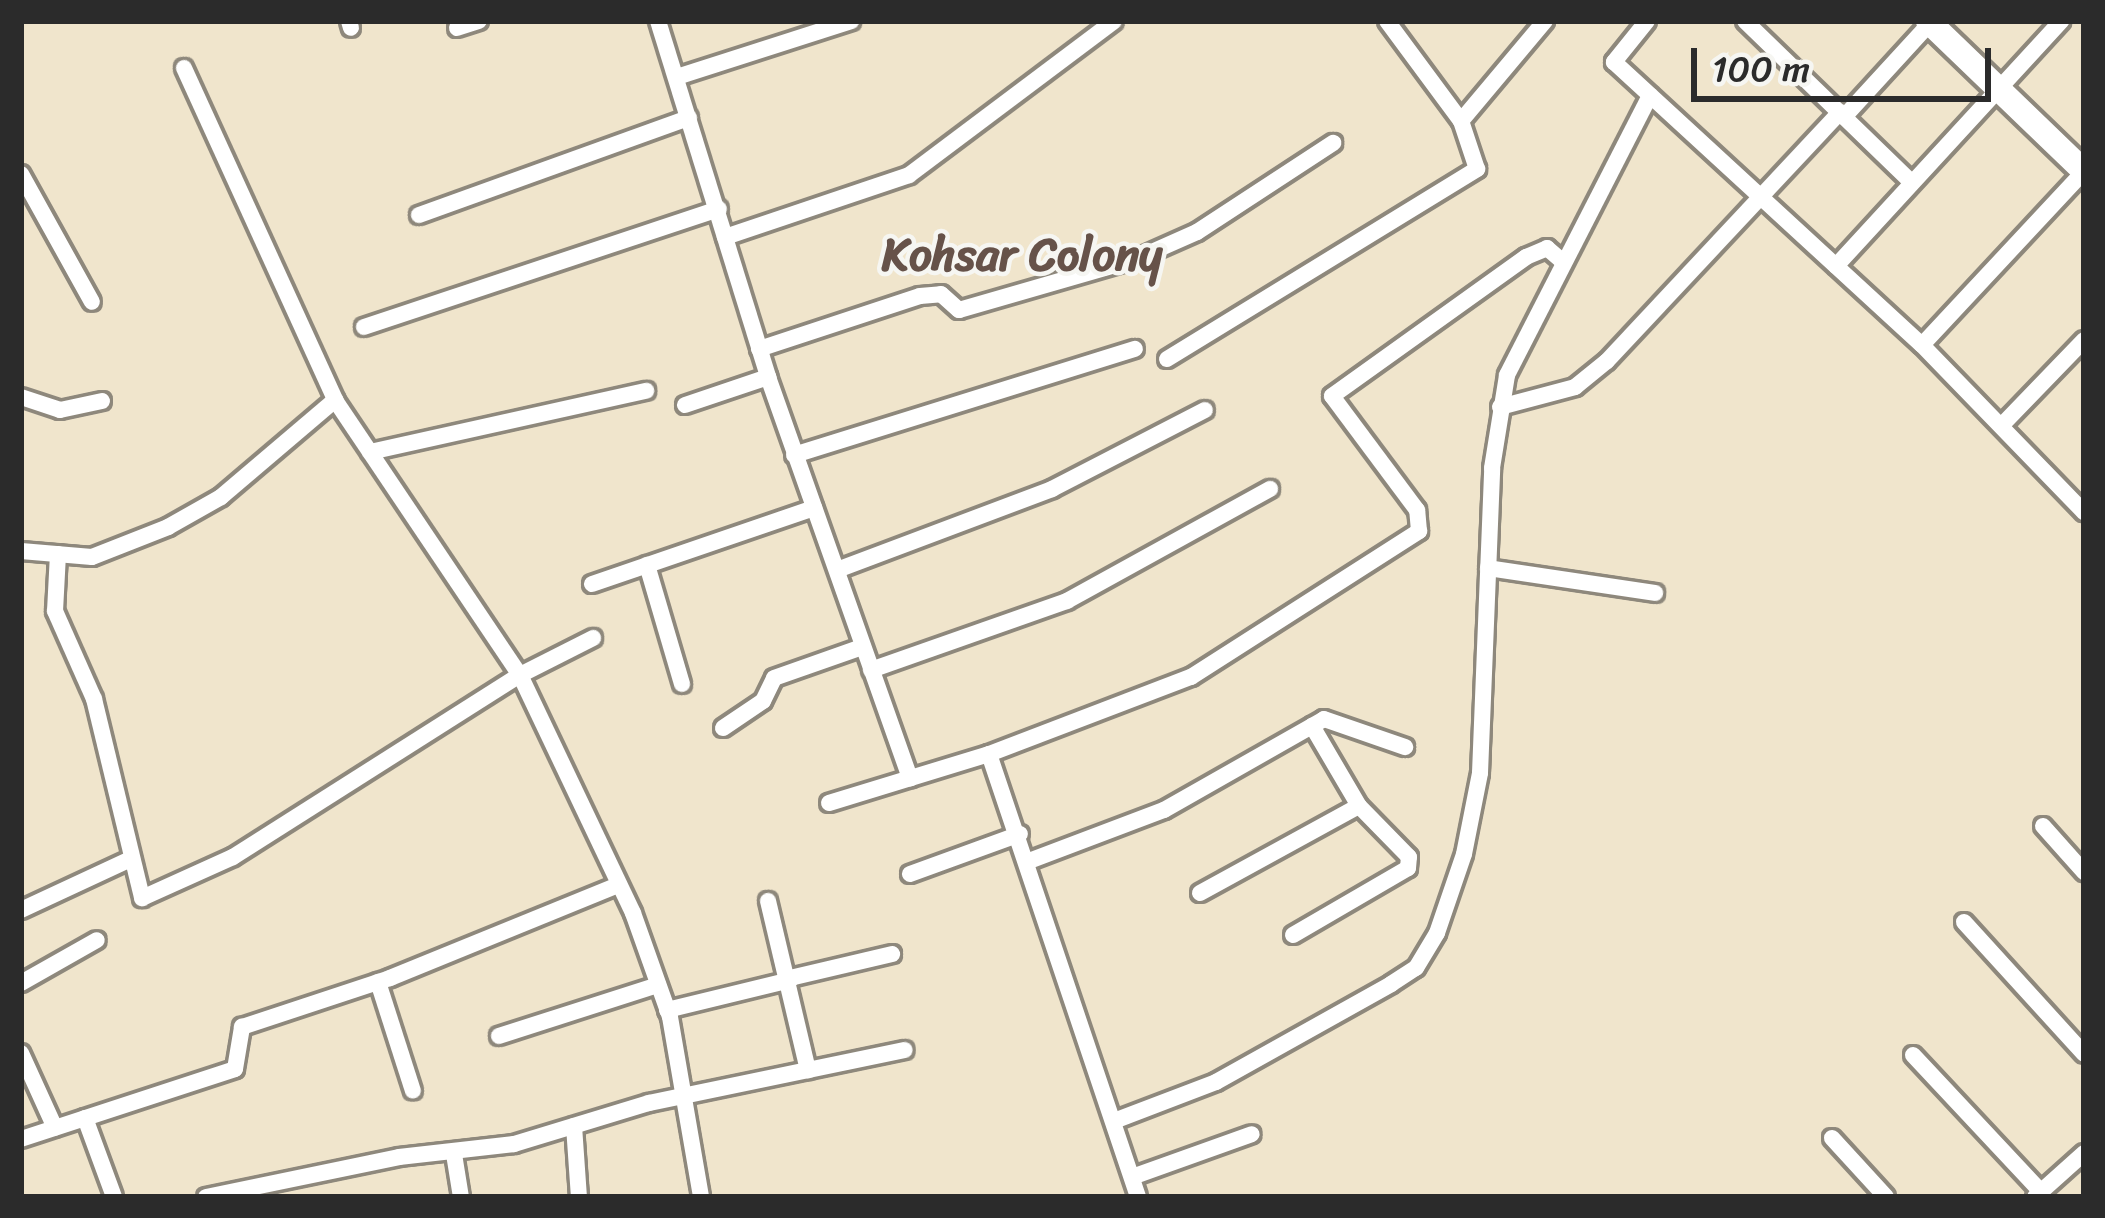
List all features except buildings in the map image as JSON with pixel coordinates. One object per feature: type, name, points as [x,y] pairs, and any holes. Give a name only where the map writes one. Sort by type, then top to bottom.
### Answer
[{"type":"street","points":[[457,28],[479,21]]},
{"type":"street","points":[[658,21],[759,350],[910,779]]},
{"type":"street","points":[[677,77],[851,21]]},
{"type":"street","points":[[725,237],[909,175],[1114,21]]},
{"type":"street","points":[[1167,359],[1477,169],[1461,122],[1387,21]]},
{"type":"street","points":[[1461,122],[1545,21]]},
{"type":"street","points":[[1648,21],[1614,62],[1922,345],[2084,512]]},
{"type":"street","points":[[1745,21],[1910,181]]},
{"type":"street","points":[[1836,266],[2061,21]]},
{"type":"street","points":[[1500,407],[1575,388],[1929,22],[2084,171],[1922,345]]},
{"type":"street","points":[[184,68],[335,400],[520,675],[668,1010],[701,1197]]},
{"type":"street","points":[[1114,1121],[1216,1082],[1416,968],[1458,874],[1476,793],[1500,407],[1561,260],[1650,95]]},
{"type":"street","points":[[419,215],[689,118]]},
{"type":"street","points":[[759,350],[920,296],[941,294],[959,310],[1136,260],[1197,232],[1333,142]]},
{"type":"street","points":[[21,174],[92,302]]},
{"type":"street","points":[[364,327],[719,209]]},
{"type":"street","points":[[829,803],[989,754],[1191,676],[1419,531],[1418,509],[1332,396],[1526,257],[1547,248],[1561,260]]},
{"type":"street","points":[[2002,425],[2084,340]]},
{"type":"street","points":[[794,455],[1135,349]]},
{"type":"street","points":[[685,405],[768,377]]},
{"type":"street","points":[[370,452],[646,391]]},
{"type":"street","points":[[21,397],[60,410],[102,401]]},
{"type":"street","points":[[21,550],[105,554],[204,507],[335,400]]},
{"type":"street","points":[[837,570],[1052,489],[1204,410]]},
{"type":"street","points":[[871,670],[1067,601],[1270,489]]},
{"type":"street","points":[[592,584],[814,508]]},
{"type":"street","points":[[58,554],[55,611],[94,699],[128,860],[142,898],[233,856],[520,675],[593,638]]},
{"type":"street","points":[[647,565],[682,684]]},
{"type":"street","points":[[1488,568],[1655,593]]},
{"type":"street","points":[[723,728],[763,700],[774,678],[862,647]]},
{"type":"street","points":[[1028,861],[1126,828],[1324,719],[1406,747]]},
{"type":"street","points":[[1293,934],[1408,868],[1409,857],[1359,806],[1312,726]]},
{"type":"street","points":[[989,754],[1020,834],[1138,1197]]},
{"type":"street","points":[[1200,893],[1359,806]]},
{"type":"street","points":[[2042,826],[2084,872]]},
{"type":"street","points":[[910,874],[1020,834]]},
{"type":"street","points":[[21,910],[128,860]]},
{"type":"street","points":[[21,1139],[235,1069],[242,1028],[378,982],[616,886]]},
{"type":"street","points":[[768,901],[808,1070]]},
{"type":"street","points":[[1964,922],[2084,1054]]},
{"type":"street","points":[[21,983],[97,940]]},
{"type":"street","points":[[668,1010],[892,954]]},
{"type":"street","points":[[378,982],[413,1091]]},
{"type":"street","points":[[499,1036],[658,985]]},
{"type":"street","points":[[206,1197],[399,1157],[454,1154],[680,1097],[905,1049]]},
{"type":"street","points":[[21,1053],[55,1128]]},
{"type":"street","points":[[1913,1055],[2038,1194],[2084,1154]]},
{"type":"street","points":[[85,1118],[114,1197]]},
{"type":"street","points":[[574,1126],[579,1197]]},
{"type":"street","points":[[1132,1177],[1252,1134]]},
{"type":"street","points":[[1832,1138],[1886,1197]]},
{"type":"street","points":[[454,1154],[461,1197]]},
{"type":"district","name":"Kohsar Colony","points":[[1022,256]]}]
